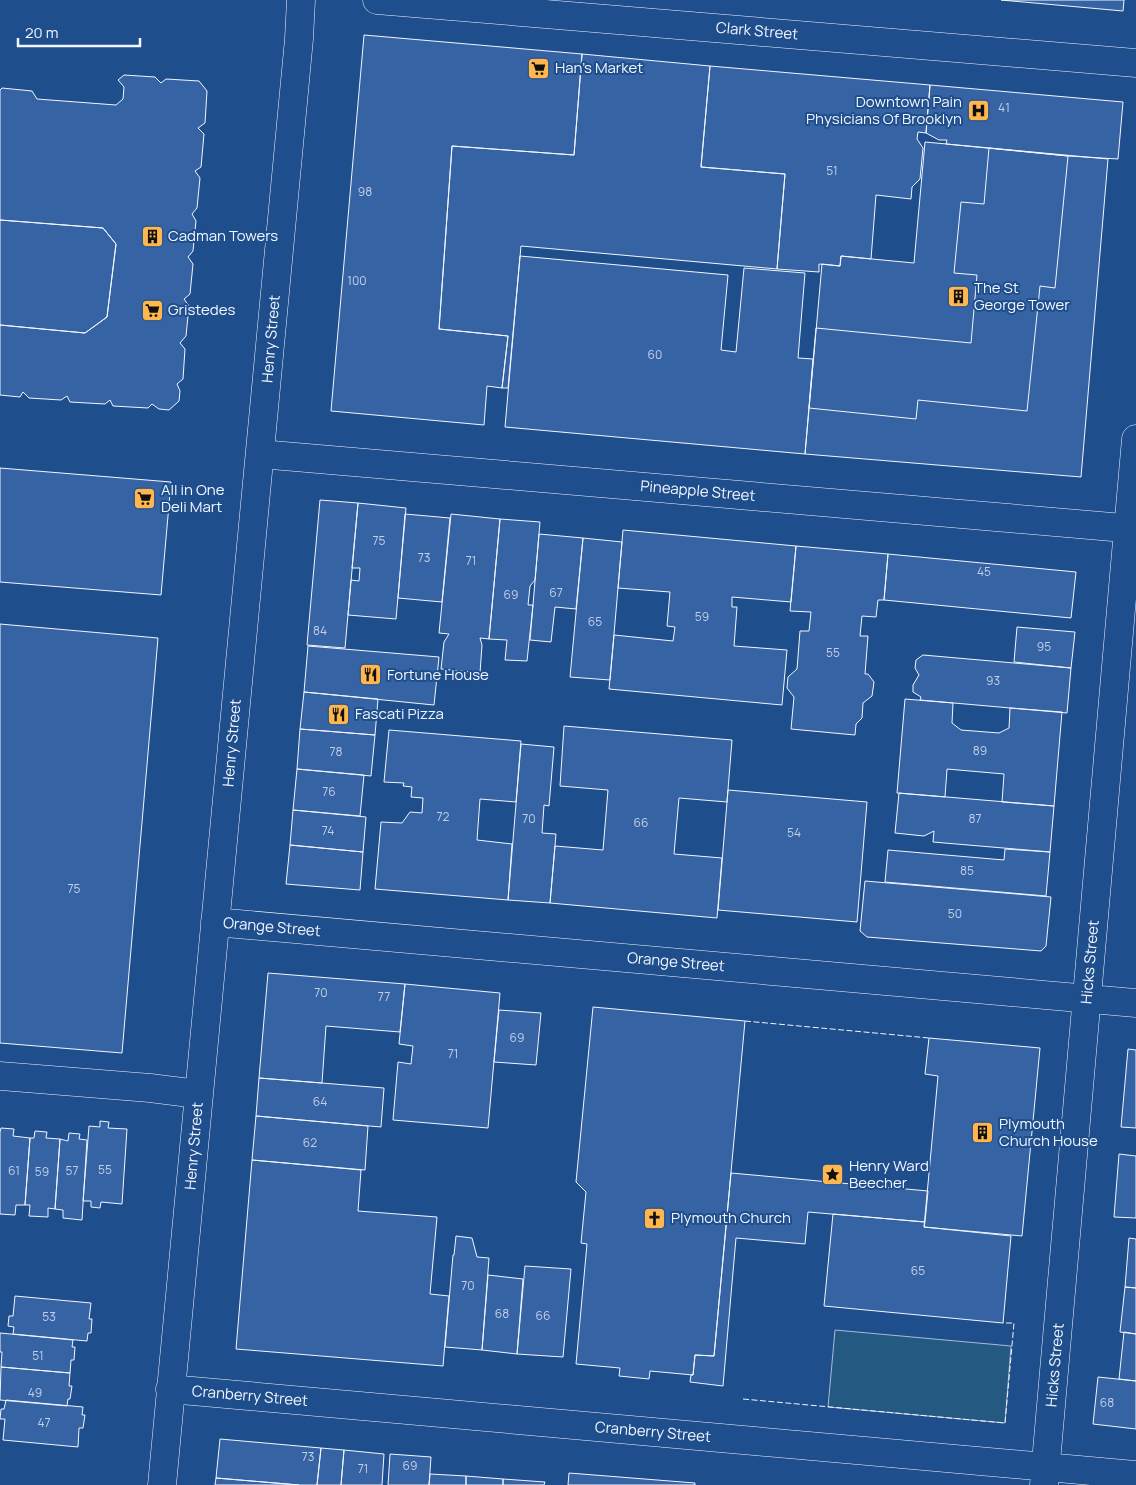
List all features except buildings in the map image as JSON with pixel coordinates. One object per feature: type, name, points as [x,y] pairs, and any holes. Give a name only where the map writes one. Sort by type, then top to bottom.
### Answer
[{"type":"street","name":"Henry Street","points":[[162,1485],[301,0]]},
{"type":"street","name":"Clark Street","points":[[377,0],[1136,63]]},
{"type":"street","name":"Hicks Street","points":[[1045,1476],[1087,998],[1132,529],[1136,439]]},
{"type":"street","name":"Pineapple Street","points":[[260,454],[1132,529]]},
{"type":"street","name":"Orange Street","points":[[215,922],[1136,1003]]},
{"type":"street","points":[[0,1076],[150,1088],[198,1094]]},
{"type":"street","name":"Cranberry Street","points":[[170,1389],[1045,1476],[1136,1474]]},
{"type":"shaded area","points":[[835,1330],[1011,1346],[1005,1423],[828,1407]]},
{"type":"fence","points":[[745,1021],[929,1038]]},
{"type":"fence","points":[[743,1399],[1005,1423],[1014,1323],[1003,1323]]},
{"type":"place","name":"Han's Market","points":[[539,68]]},
{"type":"place","name":"Downtown Pain Physicians Of Brooklyn","points":[[978,111]]},
{"type":"place","name":"Cadman Towers","points":[[152,236]]},
{"type":"place","name":"The St George Tower","points":[[958,297]]},
{"type":"place","name":"Gristedes","points":[[152,310]]},
{"type":"place","name":"All in One Deli Mart","points":[[145,499]]},
{"type":"place","name":"Fortune House","points":[[371,675]]},
{"type":"place","name":"Fascati Pizza","points":[[339,714]]},
{"type":"place","name":"Plymouth Church House","points":[[983,1133]]},
{"type":"place","name":"Henry Ward Beecher","points":[[833,1175]]},
{"type":"place","name":"Plymouth Church","points":[[655,1218]]}]
